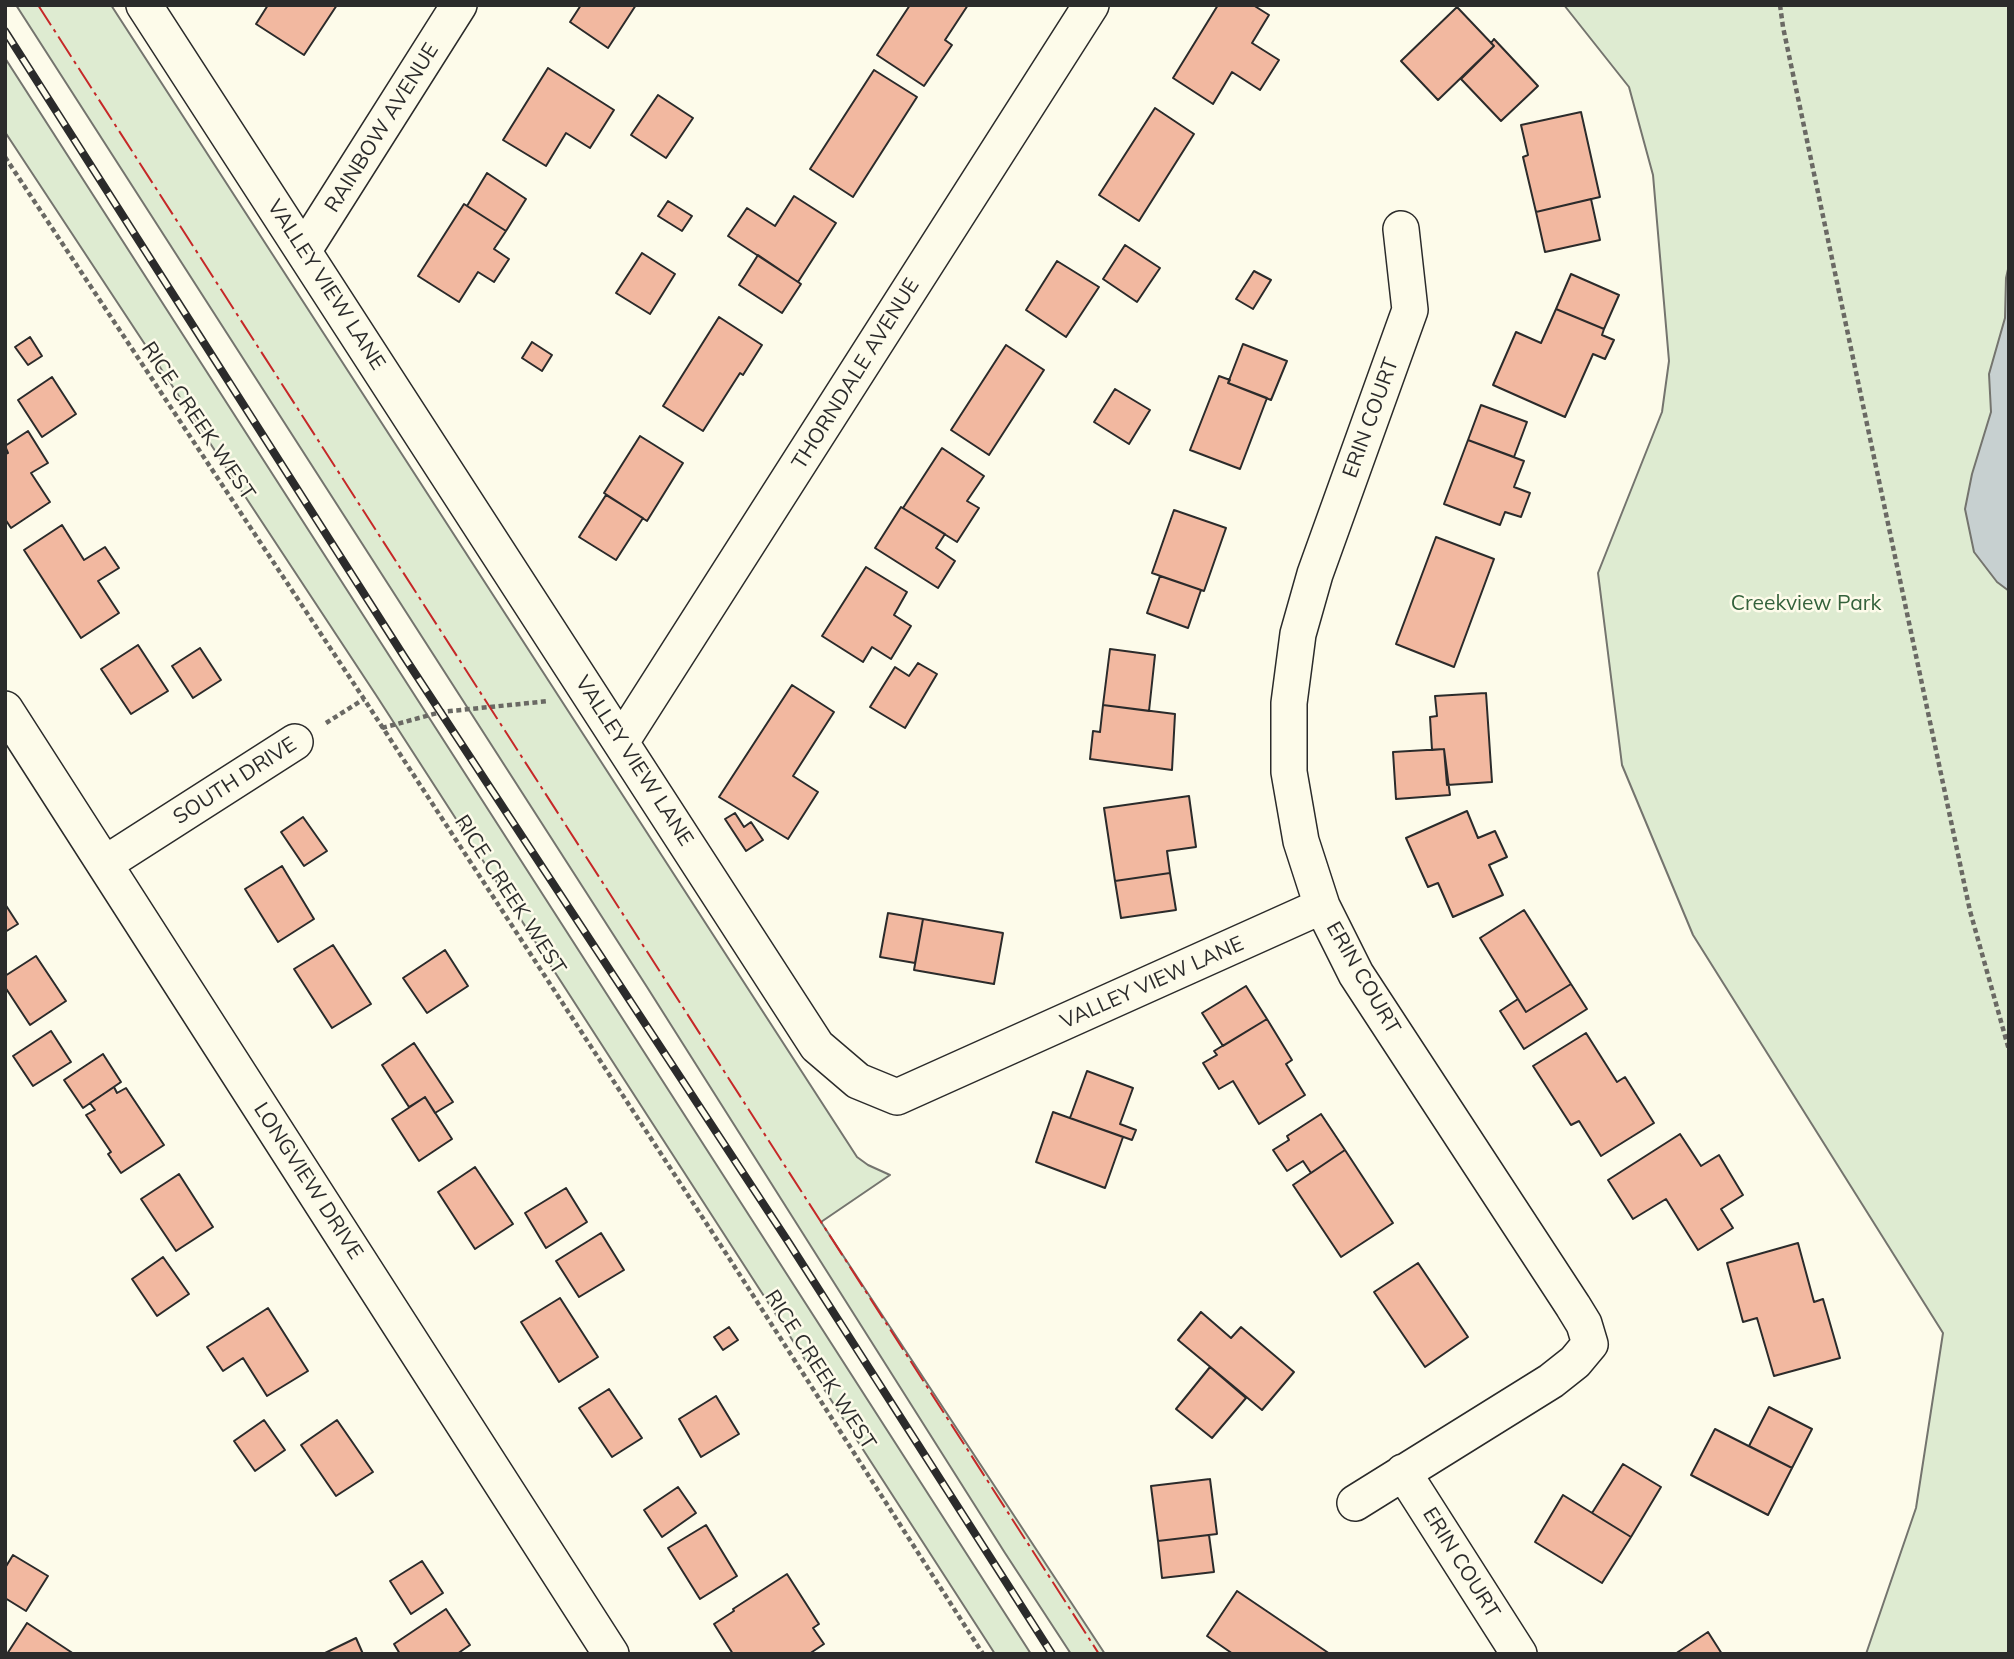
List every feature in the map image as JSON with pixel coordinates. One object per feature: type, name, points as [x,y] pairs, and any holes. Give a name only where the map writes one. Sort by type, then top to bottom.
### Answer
[{"type":"street","name":"VALLEY VIEW LANE","points":[[144,5],[817,1046],[858,1081],[897,1097],[1322,906]]},
{"type":"street","name":"RAINBOW AVENUE","points":[[304,250],[459,5]]},
{"type":"street","name":"THORNDALE AVENUE","points":[[621,742],[1091,5]]},
{"type":"street","name":"ERIN COURT","points":[[1355,1503],[1551,1381],[1575,1362],[1590,1344],[1584,1324],[1573,1306],[1356,974],[1322,906],[1301,841],[1289,772],[1289,703],[1298,634],[1315,574],[1410,310],[1401,229]]},
{"type":"street","name":"LONGVIEW DRIVE","points":[[5,709],[611,1654]]},
{"type":"street","name":"SOUTH DRIVE","points":[[106,863],[295,742]]},
{"type":"street","name":"ERIN COURT","points":[[1403,1472],[1519,1654]]},
{"type":"path","points":[[1780,5],[1788,54],[1970,911],[2009,1050]]},
{"type":"path","name":"RICE CREEK WEST","points":[[5,157],[722,1246],[983,1654]]},
{"type":"path","points":[[382,729],[441,712],[592,696]]},
{"type":"path","name":"SOUTH DRIVE","points":[[295,742],[364,699]]},
{"type":"green space","points":[[16,5],[111,5],[857,1157],[890,1175],[821,1222],[1105,1654],[1071,1654],[647,987]]},
{"type":"green space","name":"Creekview Park","points":[[1564,5],[2009,5],[2009,1654],[1866,1654],[1916,1508],[1943,1333],[1693,935],[1622,765],[1598,573],[1662,412],[1669,361],[1653,175],[1629,87]]},
{"type":"green space","points":[[5,58],[1031,1654],[995,1654],[376,695],[5,132]]},
{"type":"shaded area","points":[[2009,265],[2009,591],[1997,582],[1974,552],[1965,509],[1972,474],[1991,412],[1989,374],[2005,318]]},
{"type":"building","points":[[268,5],[337,5],[304,55],[256,24]]},
{"type":"building","points":[[581,5],[636,5],[608,48],[570,22]]},
{"type":"building","points":[[910,5],[968,5],[945,40],[952,45],[924,86],[877,55]]},
{"type":"building","points":[[1218,5],[1253,5],[1269,15],[1252,43],[1279,60],[1260,90],[1232,72],[1213,104],[1173,78]]},
{"type":"building","points":[[1457,7],[1494,46],[1438,100],[1401,61]]},
{"type":"building","points":[[1494,39],[1538,86],[1501,121],[1461,79],[1494,46],[1491,43]]},
{"type":"building","points":[[548,68],[614,110],[590,148],[566,133],[546,166],[503,140]]},
{"type":"building","points":[[874,70],[917,97],[853,197],[810,169]]},
{"type":"building","points":[[658,95],[693,118],[666,158],[631,135]]},
{"type":"building","points":[[1155,108],[1194,134],[1139,221],[1099,195]]},
{"type":"building","points":[[1581,112],[1600,197],[1536,212],[1523,157],[1528,155],[1521,125]]},
{"type":"building","points":[[487,173],[526,199],[506,231],[467,206]]},
{"type":"building","points":[[794,196],[836,223],[798,282],[728,236],[747,208],[775,226]]},
{"type":"building","points":[[1591,199],[1600,240],[1545,252],[1536,212]]},
{"type":"building","points":[[668,201],[692,216],[682,231],[658,216]]},
{"type":"building","points":[[464,204],[506,231],[494,249],[509,259],[494,282],[478,272],[459,302],[418,276]]},
{"type":"building","points":[[1125,245],[1160,268],[1137,302],[1103,279]]},
{"type":"building","points":[[642,253],[675,274],[650,314],[616,293]]},
{"type":"building","points":[[758,255],[801,284],[782,313],[739,285]]},
{"type":"building","points":[[1057,261],[1099,287],[1066,337],[1026,310]]},
{"type":"building","points":[[1254,271],[1271,280],[1253,309],[1236,299]]},
{"type":"building","points":[[1571,274],[1619,295],[1604,329],[1556,309]]},
{"type":"building","points":[[1556,309],[1604,329],[1602,335],[1614,340],[1605,359],[1593,354],[1565,417],[1493,385],[1516,332],[1541,343]]},
{"type":"building","points":[[719,317],[762,345],[743,375],[740,373],[703,431],[663,406]]},
{"type":"building","points":[[30,337],[42,356],[28,365],[15,347]]},
{"type":"building","points":[[532,342],[552,355],[542,371],[522,358]]},
{"type":"building","points":[[1243,344],[1287,361],[1271,400],[1228,383]]},
{"type":"building","points":[[1006,345],[1044,370],[989,455],[951,430]]},
{"type":"building","points":[[1219,376],[1230,380],[1228,383],[1267,398],[1240,469],[1190,450]]},
{"type":"building","points":[[52,377],[76,414],[42,437],[18,400]]},
{"type":"building","points":[[1115,389],[1150,410],[1129,444],[1094,422]]},
{"type":"building","points":[[1481,405],[1527,422],[1514,457],[1468,440]]},
{"type":"building","points":[[28,431],[48,463],[31,473],[50,502],[11,528],[5,519],[5,454],[8,453],[5,446]]},
{"type":"building","points":[[640,436],[683,463],[647,521],[604,493]]},
{"type":"building","points":[[1468,440],[1524,461],[1514,487],[1530,493],[1521,517],[1505,512],[1500,525],[1444,504]]},
{"type":"building","points":[[942,448],[984,476],[967,501],[979,508],[957,542],[903,508]]},
{"type":"building","points":[[606,495],[643,518],[616,560],[579,537]]},
{"type":"building","points":[[901,507],[945,534],[936,548],[955,561],[938,588],[875,548]]},
{"type":"building","points":[[1174,510],[1226,528],[1204,591],[1152,573]]},
{"type":"building","points":[[62,525],[84,560],[105,547],[119,568],[98,581],[119,613],[81,638],[24,550]]},
{"type":"building","points":[[1436,537],[1494,559],[1454,667],[1396,644]]},
{"type":"building","points":[[866,567],[907,592],[894,615],[911,626],[891,659],[872,647],[863,662],[822,636]]},
{"type":"building","points":[[1160,576],[1201,590],[1188,628],[1147,613]]},
{"type":"building","points":[[138,645],[168,691],[131,714],[101,669]]},
{"type":"building","points":[[200,648],[221,680],[193,698],[172,666]]},
{"type":"building","points":[[1110,649],[1155,655],[1149,711],[1103,705]]},
{"type":"building","points":[[918,663],[937,674],[905,728],[870,707],[895,667],[909,676]]},
{"type":"building","points":[[792,685],[834,712],[793,776],[818,792],[788,839],[719,797]]},
{"type":"building","points":[[1486,693],[1492,782],[1447,785],[1444,749],[1432,750],[1430,717],[1437,716],[1435,696]]},
{"type":"building","points":[[1103,705],[1175,714],[1172,770],[1090,759],[1093,731],[1100,732]]},
{"type":"building","points":[[1444,749],[1450,795],[1396,799],[1393,752]]},
{"type":"building","points":[[1189,796],[1196,847],[1167,851],[1170,873],[1115,881],[1104,808]]},
{"type":"building","points":[[1467,811],[1478,838],[1495,831],[1507,857],[1489,865],[1503,895],[1453,917],[1438,883],[1428,887],[1406,838]]},
{"type":"building","points":[[735,813],[744,827],[751,822],[763,840],[746,851],[725,819]]},
{"type":"building","points":[[303,817],[327,851],[304,866],[281,832]]},
{"type":"building","points":[[282,866],[314,919],[278,942],[245,889]]},
{"type":"building","points":[[1170,873],[1176,910],[1121,918],[1115,881]]},
{"type":"building","points":[[5,904],[18,924],[5,932]]},
{"type":"building","points":[[1524,910],[1571,984],[1526,1012],[1480,938]]},
{"type":"building","points":[[888,913],[923,919],[915,963],[880,957]]},
{"type":"building","points":[[923,919],[1003,933],[994,984],[914,970]]},
{"type":"building","points":[[333,945],[371,1004],[332,1028],[294,969]]},
{"type":"building","points":[[445,950],[468,986],[427,1013],[403,978]]},
{"type":"building","points":[[36,956],[66,1001],[30,1025],[5,987],[5,976]]},
{"type":"building","points":[[1571,984],[1587,1009],[1524,1049],[1500,1011],[1518,999],[1526,1012]]},
{"type":"building","points":[[1246,986],[1267,1019],[1223,1046],[1202,1013]]},
{"type":"building","points":[[1267,1019],[1292,1060],[1286,1064],[1305,1095],[1259,1124],[1233,1081],[1219,1089],[1203,1063],[1217,1055],[1214,1051]]},
{"type":"building","points":[[51,1031],[71,1062],[33,1086],[13,1056]]},
{"type":"building","points":[[1586,1033],[1617,1082],[1625,1077],[1654,1123],[1601,1156],[1579,1121],[1571,1125],[1533,1066]]},
{"type":"building","points":[[414,1043],[453,1102],[435,1113],[425,1097],[409,1107],[382,1065]]},
{"type":"building","points":[[103,1054],[121,1082],[83,1108],[64,1080]]},
{"type":"building","points":[[1087,1071],[1133,1088],[1120,1124],[1136,1130],[1132,1140],[1070,1118]]},
{"type":"building","points":[[114,1087],[117,1093],[126,1088],[164,1145],[121,1173],[108,1154],[111,1152],[86,1115],[95,1110],[90,1103]]},
{"type":"building","points":[[425,1097],[452,1139],[419,1161],[392,1119]]},
{"type":"building","points":[[1053,1112],[1123,1137],[1105,1188],[1036,1162]]},
{"type":"building","points":[[1321,1114],[1345,1150],[1311,1173],[1303,1161],[1287,1171],[1273,1150],[1289,1140],[1287,1136]]},
{"type":"building","points":[[1680,1134],[1701,1166],[1719,1155],[1743,1195],[1721,1209],[1733,1228],[1698,1250],[1666,1199],[1633,1219],[1608,1180]]},
{"type":"building","points":[[1345,1150],[1393,1223],[1341,1257],[1293,1185]]},
{"type":"building","points":[[475,1167],[513,1224],[475,1249],[438,1192]]},
{"type":"building","points":[[179,1174],[213,1227],[176,1251],[141,1199]]},
{"type":"building","points":[[566,1188],[587,1222],[546,1248],[525,1213]]},
{"type":"building","points":[[601,1233],[624,1270],[579,1297],[556,1261]]},
{"type":"building","points":[[1798,1243],[1814,1302],[1823,1299],[1840,1358],[1774,1376],[1757,1318],[1743,1322],[1727,1263]]},
{"type":"building","points":[[163,1257],[189,1294],[157,1316],[132,1279]]},
{"type":"building","points":[[1418,1263],[1468,1337],[1425,1367],[1374,1292]]},
{"type":"building","points":[[560,1298],[598,1357],[559,1382],[521,1322]]},
{"type":"building","points":[[268,1308],[308,1371],[267,1396],[243,1358],[223,1371],[207,1347]]},
{"type":"building","points":[[1201,1312],[1231,1338],[1241,1327],[1294,1372],[1262,1410],[1178,1340]]},
{"type":"building","points":[[729,1327],[738,1340],[723,1350],[714,1337]]},
{"type":"building","points":[[1210,1367],[1246,1398],[1212,1438],[1176,1409]]},
{"type":"building","points":[[609,1389],[642,1438],[612,1457],[579,1408]]},
{"type":"building","points":[[716,1396],[739,1434],[701,1457],[679,1419]]},
{"type":"building","points":[[1769,1407],[1812,1429],[1792,1468],[1749,1446]]},
{"type":"building","points":[[264,1420],[285,1450],[255,1471],[234,1441]]},
{"type":"building","points":[[337,1420],[373,1472],[336,1496],[301,1445]]},
{"type":"building","points":[[1715,1429],[1792,1468],[1768,1515],[1691,1475]]},
{"type":"building","points":[[1623,1464],[1661,1487],[1631,1537],[1592,1513]]},
{"type":"building","points":[[1210,1479],[1217,1534],[1158,1541],[1151,1486]]},
{"type":"building","points":[[678,1487],[696,1513],[662,1537],[644,1510]]},
{"type":"building","points":[[1563,1495],[1631,1537],[1602,1583],[1535,1542]]},
{"type":"building","points":[[706,1525],[737,1576],[700,1599],[668,1548]]},
{"type":"building","points":[[1209,1535],[1214,1572],[1162,1578],[1158,1541]]},
{"type":"building","points":[[13,1555],[48,1576],[26,1611],[5,1598],[5,1568]]},
{"type":"building","points":[[422,1561],[443,1593],[411,1614],[390,1581]]},
{"type":"building","points":[[787,1574],[819,1624],[813,1628],[824,1644],[809,1654],[733,1654],[714,1624]]},
{"type":"building","points":[[1237,1591],[1330,1654],[1233,1654],[1207,1636]]},
{"type":"building","points":[[446,1609],[470,1645],[457,1654],[400,1654],[394,1644]]},
{"type":"building","points":[[27,1623],[74,1654],[7,1654]]},
{"type":"building","points":[[1708,1632],[1722,1654],[1675,1654]]},
{"type":"building","points":[[356,1638],[363,1654],[323,1654]]},
{"type":"railway","points":[[5,31],[405,658],[789,1243],[1052,1654]]},
{"type":"power","points":[[38,5],[1099,1654]]}]
